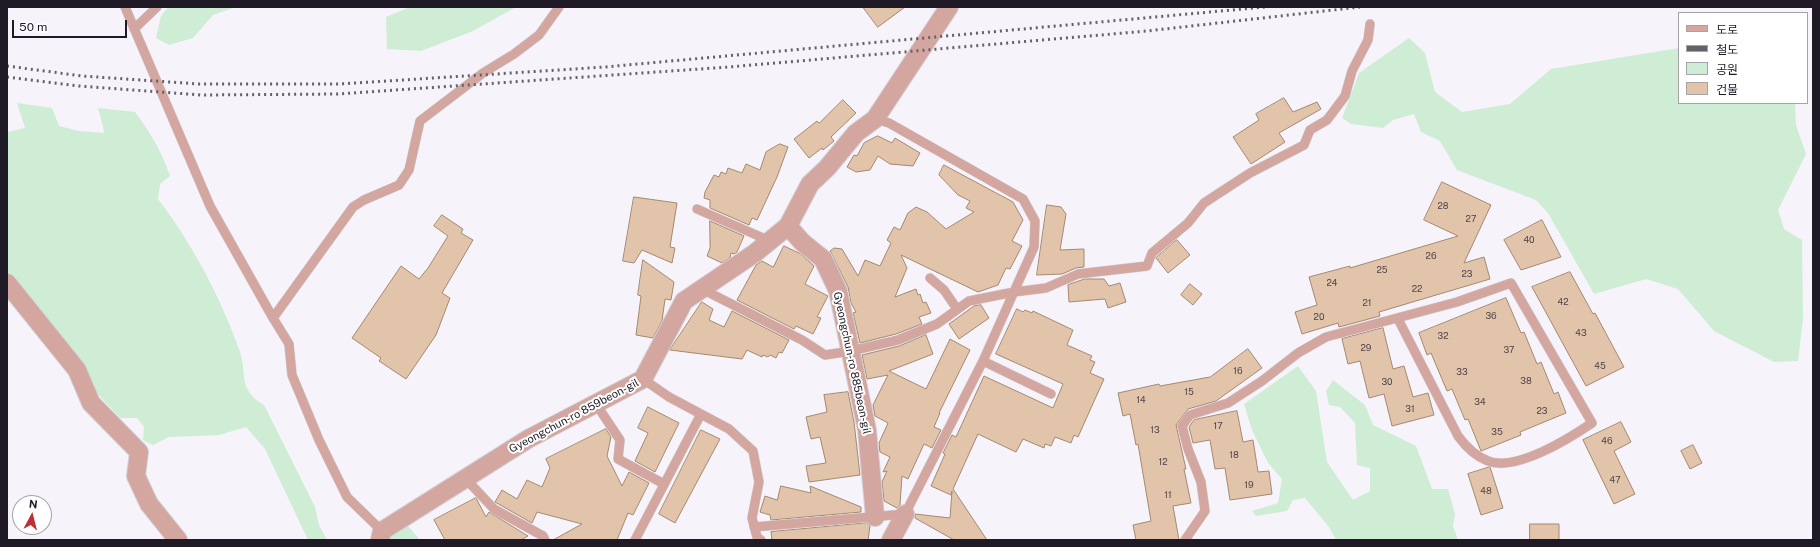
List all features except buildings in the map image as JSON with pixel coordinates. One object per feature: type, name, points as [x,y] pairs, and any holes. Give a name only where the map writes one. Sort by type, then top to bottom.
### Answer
[{"type":"street","name":"Gyeongchun-ro 859beon-gil","points":[[381,535],[465,478],[528,440],[643,379],[684,301],[755,253],[788,226],[810,184],[827,168],[856,133],[875,119],[949,7]]},
{"type":"street","name":"Gyeongchun-ro 885beon-gil","points":[[788,226],[802,242],[823,259],[838,291],[867,430],[875,517]]},
{"type":"street","points":[[7,284],[77,370],[91,403],[139,452],[136,476],[149,504],[178,540]]},
{"type":"street","points":[[891,540],[905,514]]},
{"type":"lane","points":[[125,7],[210,206],[289,344],[292,376],[319,440],[347,497],[381,535]]},
{"type":"lane","points":[[134,29],[157,7]]},
{"type":"lane","points":[[273,318],[352,207],[364,200],[399,185],[409,170],[420,121],[483,73],[514,54],[539,35],[559,7]]},
{"type":"lane","points":[[702,289],[802,340],[825,355],[898,340],[937,324],[969,301],[1014,292],[1046,288],[1078,274],[1147,266],[1152,253],[1188,223],[1204,203],[1250,173],[1304,145],[1310,130],[1327,120],[1345,96],[1352,71],[1368,40],[1370,24]]},
{"type":"lane","points":[[754,527],[905,514],[983,361],[1034,247],[1035,221],[1023,198],[889,123],[875,119]]},
{"type":"lane","points":[[697,209],[770,241]]},
{"type":"lane","points":[[930,278],[944,290],[957,309]]},
{"type":"lane","points":[[1185,540],[1205,511],[1201,482],[1188,449],[1182,426],[1190,415],[1228,403],[1262,381],[1298,352],[1326,337],[1457,302],[1511,283],[1592,423],[1567,441],[1538,454],[1510,463],[1489,462],[1466,448],[1458,436],[1398,319]]},
{"type":"lane","points":[[983,361],[1051,394]]},
{"type":"lane","points":[[643,379],[669,397],[729,429],[753,451],[759,482],[752,518],[758,539]]},
{"type":"lane","points":[[596,404],[620,440],[618,459],[664,484]]},
{"type":"lane","points":[[635,540],[701,414]]},
{"type":"lane","points":[[465,478],[494,510],[543,536],[545,540]]},
{"type":"green space","points":[[168,7],[236,7],[213,15],[193,38],[169,45],[156,38],[161,16]]},
{"type":"green space","points":[[410,7],[516,7],[473,31],[421,51],[387,49],[386,17]]},
{"type":"green space","points":[[1409,38],[1425,53],[1435,92],[1462,112],[1510,104],[1551,69],[1678,48],[1678,104],[1795,104],[1796,125],[1806,154],[1778,210],[1784,229],[1802,240],[1803,319],[1798,361],[1774,362],[1714,331],[1678,289],[1646,279],[1594,294],[1548,213],[1536,200],[1457,170],[1440,141],[1421,132],[1414,114],[1393,120],[1383,128],[1351,124],[1342,118],[1359,73]]},
{"type":"green space","points":[[17,103],[52,108],[59,126],[79,131],[104,133],[98,108],[135,112],[151,135],[170,176],[160,184],[158,199],[183,235],[215,292],[240,352],[247,388],[250,394],[264,405],[315,507],[319,525],[327,540],[308,540],[265,449],[246,427],[219,435],[169,437],[153,445],[143,440],[144,427],[137,418],[120,418],[95,391],[7,276],[7,132],[25,128]]},
{"type":"green space","points":[[1298,366],[1316,391],[1327,462],[1353,500],[1370,491],[1370,468],[1357,465],[1355,423],[1340,407],[1329,405],[1326,391],[1333,380],[1365,405],[1373,425],[1416,446],[1432,489],[1448,489],[1455,514],[1453,526],[1458,540],[1336,540],[1329,527],[1305,498],[1293,500],[1287,511],[1256,516],[1252,511],[1278,503],[1282,479],[1268,463],[1252,430],[1244,404]]},
{"type":"green space","points":[[407,525],[420,540],[386,540],[387,537]]},
{"type":"railway","points":[[7,66],[82,76],[199,84],[340,84],[605,67],[1265,7]]},
{"type":"railway","points":[[7,77],[79,86],[201,95],[338,94],[729,67],[1147,31],[1360,7]]}]
